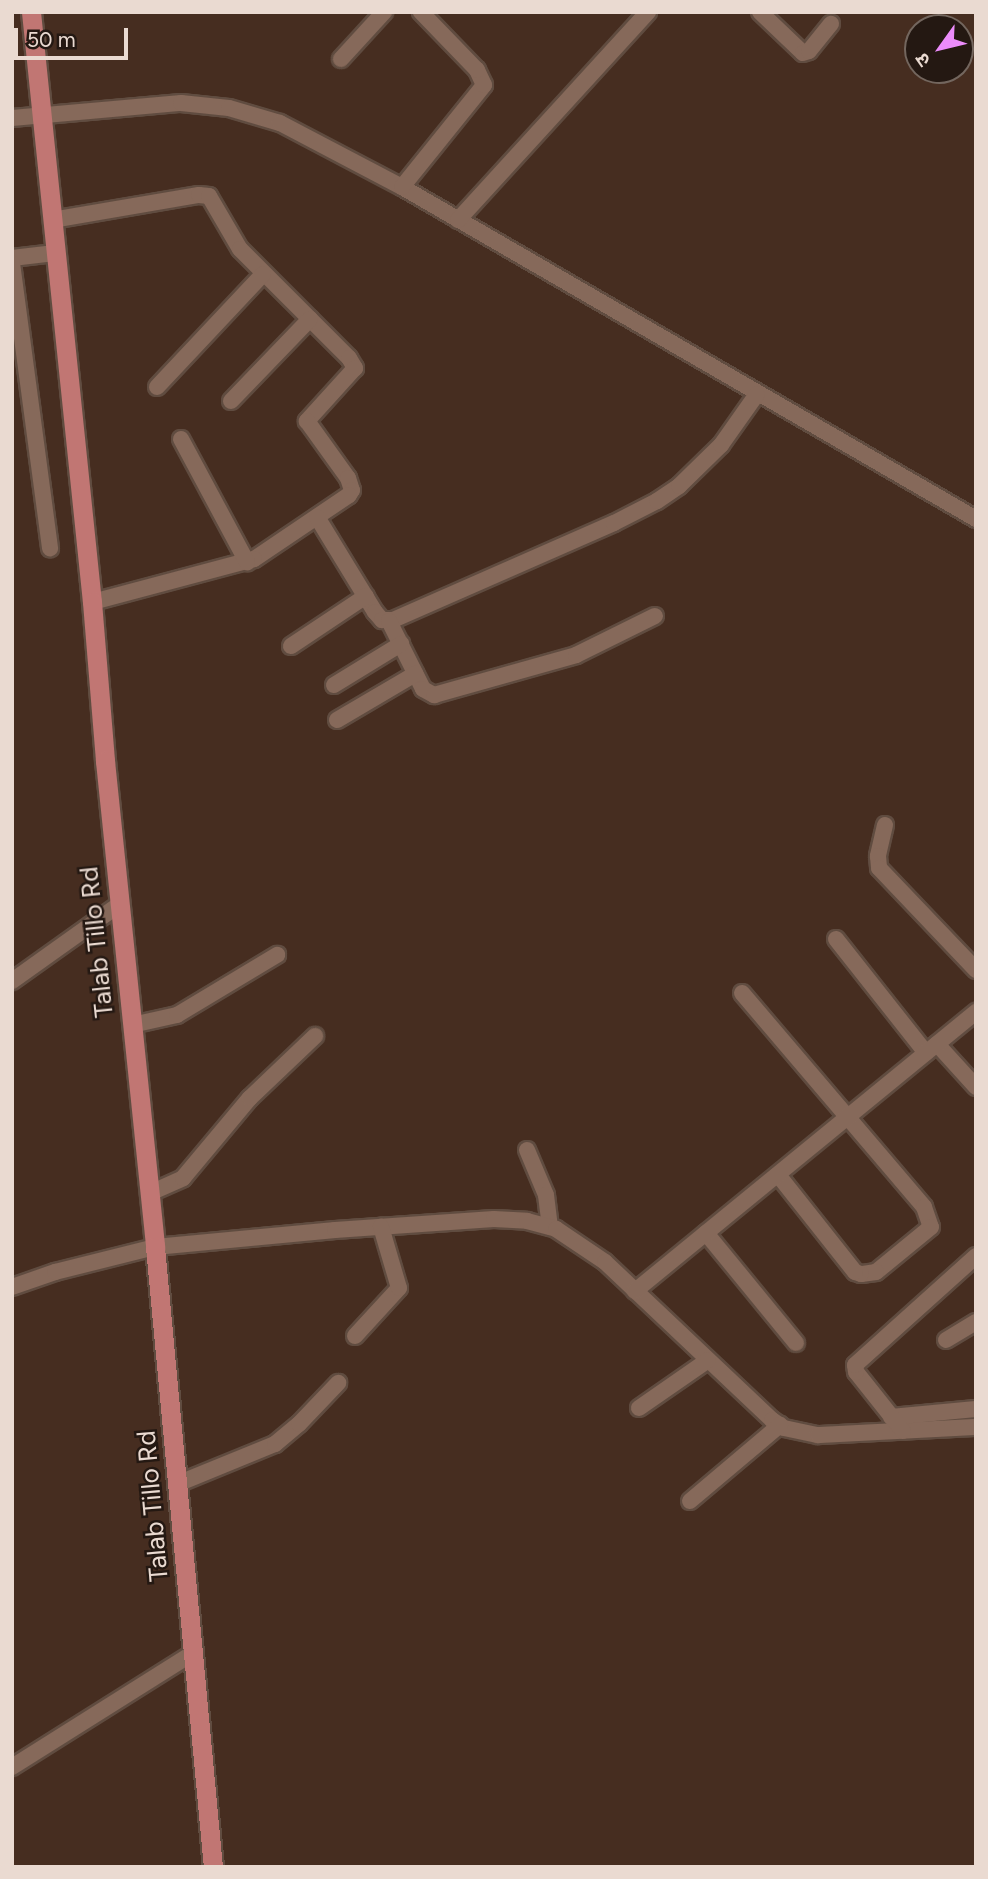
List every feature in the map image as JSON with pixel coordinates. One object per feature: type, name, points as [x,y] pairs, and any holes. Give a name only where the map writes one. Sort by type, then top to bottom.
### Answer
[{"type":"main road","name":"Talab Tillo Rd","points":[[31,12],[92,602],[214,1867]]},
{"type":"street","points":[[341,59],[383,12]]},
{"type":"street","points":[[402,187],[484,85],[477,70],[421,12]]},
{"type":"street","points":[[458,220],[648,12]]},
{"type":"street","points":[[760,12],[803,53],[809,51],[831,24]]},
{"type":"street","points":[[12,118],[181,103],[229,108],[280,123],[402,187],[976,519]]},
{"type":"street","points":[[52,220],[204,195],[215,203],[240,249],[349,358],[355,368],[354,373],[307,418],[309,425],[351,486],[349,495],[268,551],[247,562],[92,602]]},
{"type":"street","points":[[50,548],[12,260],[55,253]]},
{"type":"street","points":[[157,387],[263,274]]},
{"type":"street","points":[[231,401],[310,319]]},
{"type":"street","points":[[389,621],[604,528],[657,501],[679,486],[721,446],[757,394]]},
{"type":"street","points":[[181,439],[247,562]]},
{"type":"street","points":[[317,517],[378,617],[389,621],[426,692],[434,695],[471,687],[576,655],[655,615]]},
{"type":"street","points":[[291,646],[366,596]]},
{"type":"street","points":[[334,685],[401,644]]},
{"type":"street","points":[[337,720],[415,674]]},
{"type":"street","points":[[885,825],[877,856],[879,868],[976,970]]},
{"type":"street","points":[[12,981],[120,904]]},
{"type":"street","points":[[836,939],[932,1049],[976,1087]]},
{"type":"street","points":[[132,1025],[177,1015],[277,955]]},
{"type":"street","points":[[742,993],[849,1116],[929,1214],[931,1227],[876,1272],[855,1272],[778,1175]]},
{"type":"street","points":[[635,1291],[976,1012]]},
{"type":"street","points":[[150,1193],[183,1178],[250,1098],[316,1036]]},
{"type":"street","points":[[527,1150],[549,1218],[635,1291],[780,1425],[800,1433],[818,1436],[897,1423],[974,1418]]},
{"type":"street","points":[[12,1287],[55,1272],[155,1247],[381,1227],[549,1218]]},
{"type":"street","points":[[355,1336],[399,1288],[381,1227]]},
{"type":"street","points":[[706,1233],[796,1343]]},
{"type":"street","points":[[897,1423],[856,1372],[858,1360],[976,1256]]},
{"type":"street","points":[[946,1340],[976,1322]]},
{"type":"street","points":[[639,1408],[708,1360]]},
{"type":"street","points":[[177,1485],[275,1444],[338,1383]]},
{"type":"street","points":[[690,1501],[780,1425]]},
{"type":"street","points":[[12,1767],[193,1653]]}]
